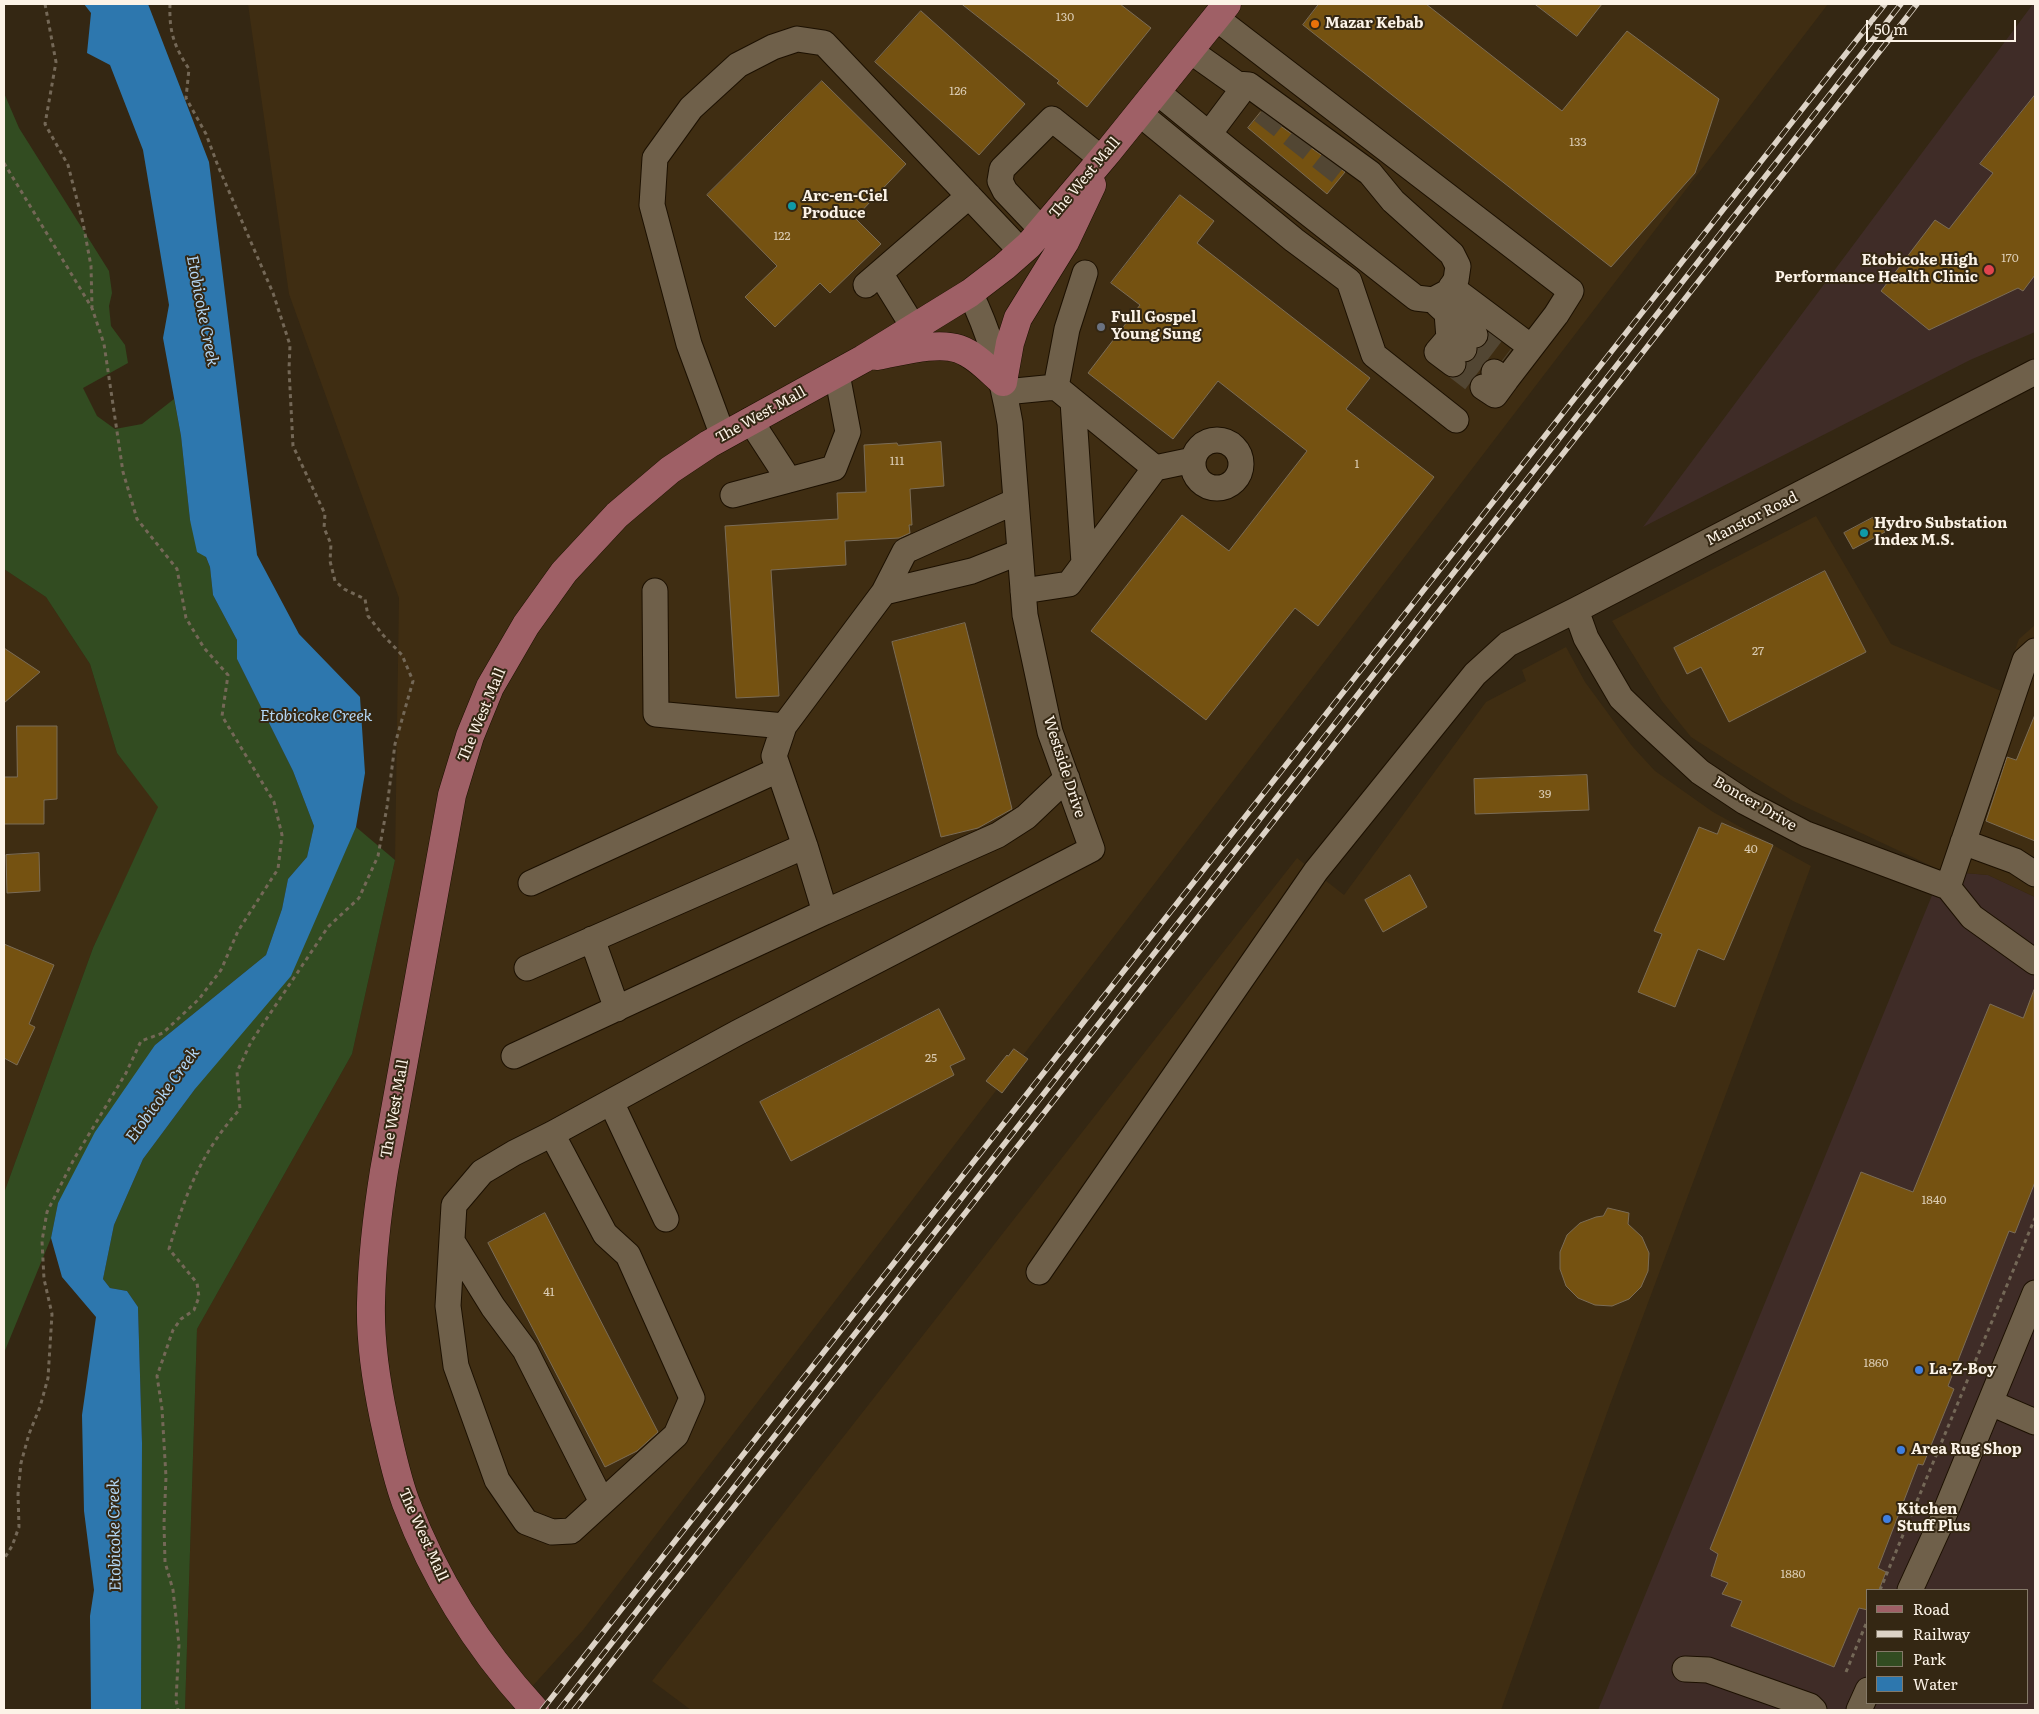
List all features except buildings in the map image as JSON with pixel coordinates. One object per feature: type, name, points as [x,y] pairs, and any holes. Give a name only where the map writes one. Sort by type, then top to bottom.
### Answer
[{"type":"main road","name":"The West Mall","points":[[535,1710],[505,1677],[470,1629],[433,1564],[406,1503],[393,1460],[378,1389],[371,1304],[375,1234],[384,1171],[452,795],[470,736],[490,687],[526,625],[564,572],[610,522],[670,470],[750,420],[837,374],[914,328],[970,293],[1021,251],[1042,230],[1105,156],[1221,11]]},
{"type":"main road","points":[[1004,387],[1010,343],[1018,318],[1065,242],[1105,156]]},
{"type":"main road","points":[[863,359],[934,346],[959,349],[986,366],[1004,387]]},
{"type":"street","points":[[1156,91],[1416,298],[1444,300],[1506,368],[1571,291],[1221,11]]},
{"type":"street","points":[[723,436],[689,344],[652,205],[655,158],[691,108],[738,65],[773,47],[797,39],[824,43],[1021,251]]},
{"type":"street","points":[[1189,50],[1262,111]]},
{"type":"street","points":[[1209,134],[1238,89],[1248,84],[1370,173],[1393,201],[1452,254],[1458,266],[1456,280],[1444,300],[1460,347]]},
{"type":"street","points":[[1139,113],[1294,240],[1349,281],[1374,354],[1456,420]]},
{"type":"street","points":[[1042,230],[1005,191],[1000,181],[1002,169],[1052,119],[1105,156]]},
{"type":"street","points":[[1343,175],[1358,186],[1393,201]]},
{"type":"street","points":[[914,328],[873,279],[969,196]]},
{"type":"street","points":[[1084,563],[1065,394],[1067,329],[1085,273]]},
{"type":"street","name":"Westside Drive","points":[[611,1102],[737,1033],[1092,849],[1050,732],[1038,679],[1025,615],[1010,423],[1004,387],[980,315],[970,293]]},
{"type":"street","name":"Manstor Road","points":[[1039,1272],[1316,871],[1475,674],[1508,644],[2035,372]]},
{"type":"street","points":[[733,496],[834,468],[848,432],[837,374]]},
{"type":"street","points":[[1004,387],[1065,394],[1155,468]]},
{"type":"street","points":[[750,420],[788,480]]},
{"type":"street","points":[[1023,591],[1069,584],[1155,468],[1193,460]]},
{"type":"street","points":[[826,912],[774,756],[784,726],[884,592],[905,551],[1016,501]]},
{"type":"street","points":[[884,592],[972,571],[1020,552]]},
{"type":"street","points":[[655,591],[656,714],[784,726]]},
{"type":"street","name":"Boncer Drive","points":[[1576,610],[1586,638],[1621,698],[1700,772],[1746,802],[1806,834],[1948,887]]},
{"type":"street","points":[[2035,651],[2024,660],[1948,887],[1972,917],[2035,962]]},
{"type":"street","points":[[531,883],[778,770]]},
{"type":"street","points":[[514,1056],[998,834],[1026,817],[1067,778]]},
{"type":"street","points":[[1963,842],[2015,861],[2035,874]]},
{"type":"street","points":[[527,968],[805,846]]},
{"type":"street","points":[[592,939],[617,1009]]},
{"type":"street","points":[[552,1134],[605,1234],[628,1255],[692,1398],[676,1435],[571,1531],[552,1532],[526,1522],[497,1480],[456,1366],[448,1306],[454,1205],[482,1172],[514,1153],[611,1102],[666,1219]]},
{"type":"street","points":[[452,1241],[492,1307],[525,1350],[602,1502]]},
{"type":"street","points":[[1910,1589],[1991,1403],[2035,1293]]},
{"type":"street","points":[[1991,1403],[2035,1422]]},
{"type":"street","points":[[1685,1669],[1708,1670],[1810,1706],[1814,1710]]},
{"type":"street","points":[[1859,1710],[1866,1694]]},
{"type":"path","points":[[45,4],[56,62],[45,124],[68,164],[83,223],[91,266],[92,308]]},
{"type":"path","points":[[170,4],[169,24],[176,50],[189,69],[186,98],[206,134],[273,293],[290,345],[289,369],[293,446],[325,514],[324,528],[330,544],[330,561],[335,581],[344,589],[365,599],[368,616],[382,635],[402,655],[413,681],[395,744],[387,807],[378,856],[359,898],[328,928],[251,1042],[237,1072],[240,1109],[224,1127],[202,1160],[184,1199],[169,1249],[197,1283],[199,1297],[194,1310],[181,1319],[173,1330],[157,1376],[162,1409],[166,1477],[165,1562],[173,1590],[179,1645],[176,1700],[178,1710]]},
{"type":"path","points":[[4,163],[92,308],[104,344],[123,472],[137,519],[177,569],[186,618],[204,648],[228,675],[222,716],[274,802],[282,835],[278,869],[238,931],[221,970],[199,999],[163,1033],[142,1041],[126,1073],[74,1159],[48,1212],[42,1241],[44,1279],[52,1314],[49,1368],[40,1407],[29,1434],[21,1463],[18,1494],[19,1527],[4,1560]]},
{"type":"path","points":[[1880,1589],[2035,1218]]},
{"type":"path","points":[[1846,1672],[1866,1624]]},
{"type":"shaded area","points":[[248,4],[1828,4],[583,1630],[511,1710],[185,1710],[197,1329],[352,1054],[395,860],[399,598],[289,294]]},
{"type":"shaded area","points":[[2033,4],[2035,4],[2035,332],[1970,360],[1643,527]]},
{"type":"shaded area","points":[[1816,516],[1891,644],[2001,691],[2019,639],[2035,625],[2035,897],[1988,875],[1942,871],[1793,801],[1691,737],[1662,701],[1612,621]]},
{"type":"shaded area","points":[[4,569],[46,597],[90,664],[117,753],[159,807],[93,948],[4,1193]]},
{"type":"shaded area","points":[[1566,647],[1585,682],[1632,746],[1655,771],[1713,812],[1811,866],[1608,1410],[1501,1710],[691,1710],[652,1681],[1297,858],[1344,895],[1486,702],[1526,681],[1522,670]]},
{"type":"shaded area","points":[[1942,871],[1988,875],[2035,897],[2035,1710],[1598,1710]]},
{"type":"green space","points":[[4,93],[19,128],[109,271],[112,293],[109,306],[111,326],[125,345],[128,363],[83,388],[97,416],[115,429],[142,424],[174,399],[181,436],[190,520],[210,567],[213,595],[237,640],[237,659],[293,771],[314,826],[307,857],[288,879],[282,909],[266,955],[155,1045],[58,1203],[51,1238],[4,1353],[4,1193],[93,948],[158,807],[117,753],[90,664],[46,597],[4,569]]},
{"type":"green space","points":[[356,827],[395,860],[352,1054],[197,1329],[185,1710],[141,1710],[142,1443],[138,1307],[127,1291],[110,1288],[103,1279],[114,1225],[143,1159],[195,1089],[330,882]]},
{"type":"water","name":"Etobicoke Creek","points":[[84,4],[148,4],[209,162],[257,555],[299,634],[360,697],[365,773],[356,827],[291,976],[195,1089],[143,1159],[114,1225],[103,1279],[110,1288],[127,1291],[138,1307],[142,1443],[141,1710],[91,1710],[90,1616],[94,1590],[84,1511],[82,1415],[96,1317],[62,1277],[51,1238],[58,1203],[95,1132],[155,1045],[266,955],[282,909],[288,879],[307,857],[314,826],[293,771],[237,659],[237,640],[213,595],[210,567],[206,557],[197,552],[190,520],[181,436],[163,338],[169,305],[143,150],[110,65],[87,53],[91,13]]},
{"type":"tunnel","points":[[1262,111],[1343,175]]},
{"type":"tunnel","points":[[1475,335],[1505,358]]},
{"type":"tunnel","points":[[1464,349],[1494,372]]},
{"type":"tunnel","points":[[1453,364],[1483,387]]},
{"type":"railway","points":[[542,1710],[1885,4]]},
{"type":"railway","points":[[559,1710],[1901,4]]},
{"type":"railway","points":[[574,1710],[1917,4]]},
{"type":"place","name":"Mazar Kebab","points":[[1315,24]]},
{"type":"place","name":"Arc-en-Ciel Produce","points":[[792,206]]},
{"type":"place","name":"Etobicoke High Performance Health Clinic","points":[[1989,270]]},
{"type":"place","name":"Full Gospel Young Sung","points":[[1101,327]]},
{"type":"place","name":"Hydro Substation Index M.S.","points":[[1864,533]]},
{"type":"place","name":"La-Z-Boy","points":[[1919,1370]]},
{"type":"place","name":"Area Rug Shop","points":[[1901,1450]]},
{"type":"place","name":"Kitchen Stuff Plus","points":[[1887,1519]]}]
